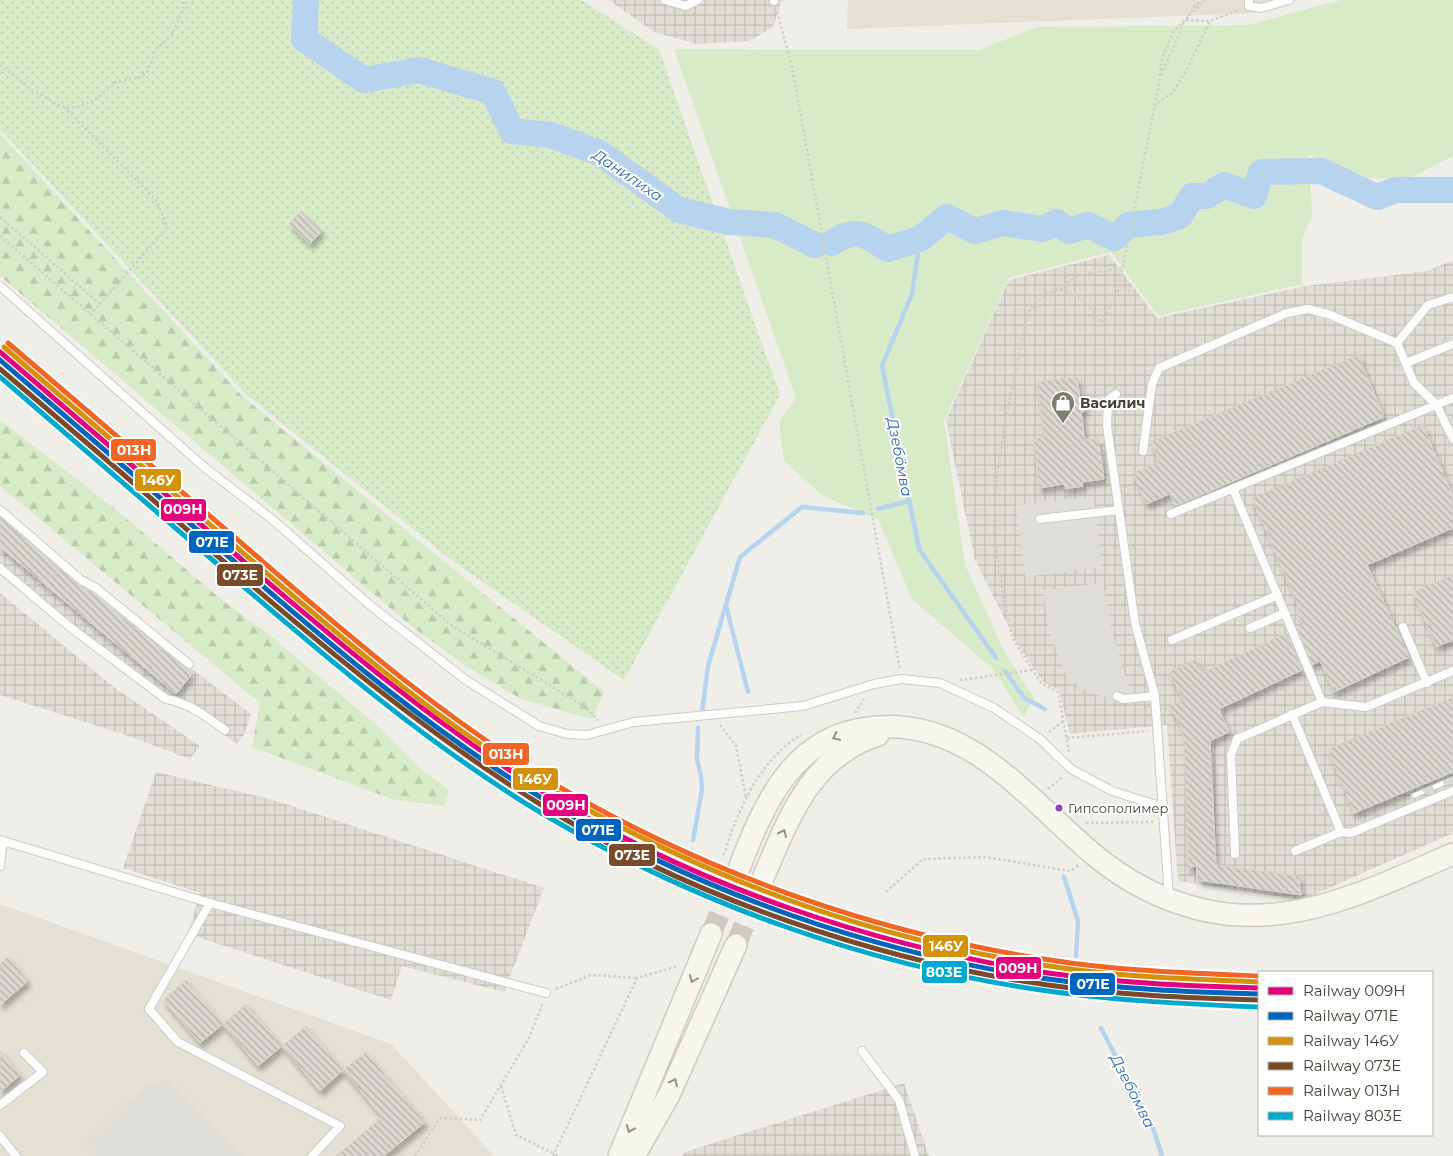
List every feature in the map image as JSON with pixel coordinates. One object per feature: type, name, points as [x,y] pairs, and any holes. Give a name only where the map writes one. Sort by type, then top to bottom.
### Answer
[{"type":"main road","points":[[731,864],[769,797],[800,759],[816,747],[847,732],[881,727],[918,729],[938,734],[969,748],[998,769],[1093,854],[1126,878],[1168,899],[1199,909],[1263,916],[1283,914],[1331,904],[1368,891],[1453,854]]},
{"type":"main road","points":[[763,878],[796,806],[807,787],[831,760],[865,739],[895,731],[918,729]]},
{"type":"main road","points":[[619,1156],[711,934]]},
{"type":"main road","points":[[634,1156],[669,1095],[736,945]]},
{"type":"lane","points":[[665,0],[686,6],[698,0]]},
{"type":"lane","points":[[1249,3],[1261,8],[1289,0]]},
{"type":"lane","points":[[0,286],[204,467],[273,520],[371,606],[466,680],[539,726],[567,734],[587,735],[634,722],[803,706],[874,684],[901,679],[940,683],[994,708],[1040,739],[1071,769],[1112,791],[1163,807]]},
{"type":"lane","points":[[1398,342],[1428,305],[1453,297]]},
{"type":"lane","points":[[1143,451],[1152,384],[1159,368],[1287,313],[1308,309],[1328,314],[1398,342],[1414,383],[1436,404],[1453,439]]},
{"type":"lane","points":[[1406,363],[1453,344]]},
{"type":"lane","points":[[1116,394],[1108,400],[1107,426],[1135,623],[1155,696],[1168,899]]},
{"type":"lane","points":[[1171,514],[1453,398]]},
{"type":"lane","points":[[1233,489],[1322,702]]},
{"type":"lane","points":[[0,510],[81,580],[96,588],[189,664]]},
{"type":"lane","points":[[1040,519],[1119,510]]},
{"type":"lane","points":[[0,568],[70,628],[166,699],[180,701],[194,708],[226,730]]},
{"type":"lane","points":[[1172,640],[1278,596]]},
{"type":"lane","points":[[1250,628],[1285,613]]},
{"type":"lane","points":[[1404,627],[1427,682]]},
{"type":"lane","points":[[1235,854],[1231,755],[1233,745],[1238,738],[1322,702],[1366,708],[1453,672]]},
{"type":"lane","points":[[1117,696],[1123,699],[1155,696]]},
{"type":"lane","points":[[1292,714],[1341,832]]},
{"type":"lane","points":[[1295,851],[1341,832],[1351,833],[1453,791]]},
{"type":"lane","points":[[0,866],[1,840],[210,903],[546,992]]},
{"type":"lane","points":[[210,903],[149,1009],[178,1042],[340,1126],[312,1156]]},
{"type":"lane","points":[[862,1051],[898,1100],[915,1156]]},
{"type":"lane","points":[[0,1105],[43,1072],[24,1053]]},
{"type":"lane","points":[[0,1136],[16,1156]]},
{"type":"path","points":[[64,107],[81,106],[98,98],[116,82],[141,77],[148,71],[156,49],[172,35],[187,0]]},
{"type":"path","points":[[774,0],[792,67],[901,679]]},
{"type":"path","points":[[1160,79],[1185,20],[1200,0]]},
{"type":"path","points":[[1059,289],[1079,296],[1089,305],[1102,323],[1118,291],[1137,187],[1160,79],[1161,62],[1173,32],[1199,9],[1205,0]]},
{"type":"path","points":[[1185,20],[1210,21],[1249,3]]},
{"type":"path","points":[[1154,107],[1172,92],[1187,69],[1210,21]]},
{"type":"path","points":[[0,65],[32,90],[64,107],[157,201],[167,228],[90,315]]},
{"type":"path","points":[[0,217],[100,304]]},
{"type":"path","points":[[0,236],[451,625],[584,706],[608,730]]},
{"type":"path","points":[[1040,784],[1047,790],[1071,769],[1068,738],[1058,692],[1041,683],[1012,637],[1004,602],[994,534],[996,482],[1005,424],[1028,312],[1044,295],[1059,289],[1078,275],[1122,268]]},
{"type":"path","points":[[940,683],[1033,670]]},
{"type":"path","points":[[854,714],[863,712]]},
{"type":"path","points":[[713,716],[736,746],[746,798]]},
{"type":"path","points":[[1040,739],[1064,721]]},
{"type":"path","points":[[1068,738],[1157,731]]},
{"type":"path","points":[[731,864],[729,837],[746,798],[764,768],[792,740],[807,732]]},
{"type":"path","points":[[1088,829],[1082,823],[1164,822]]},
{"type":"path","points":[[886,892],[923,859],[986,857],[1070,871],[1093,854]]},
{"type":"path","points":[[415,1156],[440,1118],[480,1120],[530,1038],[546,992],[591,976],[637,978],[678,966]]},
{"type":"path","points":[[553,1155],[637,978]]},
{"type":"path","points":[[501,1086],[516,1135],[553,1155],[559,1156]]},
{"type":"shaded area","points":[[609,0],[785,0],[781,3],[773,27],[750,41],[696,44],[654,32]]},
{"type":"shaded area","points":[[848,0],[1300,0],[1254,13],[847,29]]},
{"type":"shaded area","points":[[1109,255],[1157,318],[1306,286],[1428,271],[1453,260],[1453,833],[1302,900],[1178,881],[1167,725],[1070,734],[1059,690],[1043,682],[1016,641],[975,560],[946,420],[1009,280]]},
{"type":"shaded area","points":[[1094,497],[1102,567],[1025,577],[1016,505]]},
{"type":"shaded area","points":[[0,515],[71,577],[251,714],[244,735],[237,744],[190,711],[161,702],[78,639],[0,575]]},
{"type":"shaded area","points":[[1103,583],[1112,631],[1131,695],[1104,697],[1083,690],[1066,676],[1050,634],[1043,590]]},
{"type":"shaded area","points":[[0,593],[115,688],[200,746],[190,759],[123,734],[0,695]]},
{"type":"shaded area","points":[[156,772],[270,799],[544,888],[504,992],[402,966],[391,1000],[188,934],[200,893],[123,868]]},
{"type":"shaded area","points":[[0,904],[391,1044],[494,1156],[0,1156]]},
{"type":"shaded area","points":[[169,1080],[243,1156],[99,1156],[85,1144],[148,1085]]},
{"type":"shaded area","points":[[904,1083],[929,1156],[682,1156],[685,1152]]},
{"type":"green space","points":[[0,0],[582,0],[659,50],[780,395],[624,680],[454,562],[246,394],[0,129]]},
{"type":"green space","points":[[1341,0],[1453,0],[1453,156],[1408,179],[1364,178],[1309,155],[1312,215],[1302,239],[1302,284],[1158,316],[1111,252],[1009,278],[944,421],[965,565],[1004,651],[1034,698],[1024,717],[993,669],[912,599],[878,519],[823,496],[784,461],[779,423],[796,398],[674,49],[979,50],[1037,27],[1248,25]]},
{"type":"green space","points":[[0,134],[243,397],[604,692],[592,719],[521,699],[463,664],[410,625],[0,276]]},
{"type":"green space","points":[[0,420],[115,509],[222,600],[268,634],[379,727],[422,770],[449,790],[444,806],[392,799],[252,747],[260,703],[0,486]]},
{"type":"building","points":[[301,211],[322,231],[310,244],[289,224]]},
{"type":"building","points":[[1358,355],[1384,417],[1175,506],[1170,494],[1146,504],[1133,473],[1159,462],[1151,442]]},
{"type":"building","name":"Василич","points":[[1077,377],[1080,400],[1083,400],[1085,411],[1081,412],[1085,440],[1098,438],[1104,479],[1082,482],[1083,486],[1065,489],[1064,484],[1039,488],[1034,439],[1044,437],[1037,382]]},
{"type":"building","points":[[1423,425],[1453,496],[1453,528],[1367,565],[1409,657],[1334,692],[1320,661],[1312,665],[1297,628],[1303,625],[1297,612],[1300,611],[1252,498]]},
{"type":"building","points":[[0,517],[77,584],[93,593],[192,674],[176,694],[0,547]]},
{"type":"building","points":[[1453,575],[1453,640],[1436,647],[1413,592]]},
{"type":"building","points":[[1287,633],[1302,670],[1219,709],[1229,732],[1210,741],[1216,865],[1299,876],[1301,895],[1198,880],[1196,865],[1188,869],[1184,740],[1181,727],[1170,706],[1183,700],[1169,672],[1196,659],[1202,673]]},
{"type":"building","points":[[1453,697],[1453,772],[1354,813],[1328,749]]},
{"type":"building","points":[[8,957],[28,981],[0,1005],[0,964]]},
{"type":"building","points":[[186,980],[223,1024],[200,1043],[163,1000]]},
{"type":"building","points":[[246,1004],[282,1046],[258,1066],[223,1024]]},
{"type":"building","points":[[306,1026],[343,1070],[320,1091],[282,1046]]},
{"type":"building","points":[[0,1050],[20,1075],[0,1092]]},
{"type":"building","points":[[366,1052],[425,1122],[384,1156],[336,1156],[382,1117],[343,1070]]},
{"type":"waterway","name":"Данилиха","points":[[306,0],[304,39],[364,80],[419,70],[493,92],[512,131],[551,135],[600,153],[679,210],[729,222],[775,225],[815,245]]},
{"type":"waterway","name":"Данилиха","points":[[832,243],[848,235],[860,234],[867,236],[888,249],[920,239],[947,217],[975,231],[1003,223],[1042,229],[1057,222],[1069,231],[1088,225],[1114,238],[1129,225],[1161,222],[1180,216],[1192,196],[1207,196],[1224,185],[1254,196],[1261,172],[1321,171],[1377,197],[1396,190],[1453,190]]},
{"type":"waterway","name":"Дзебӧмва","points":[[920,239],[912,294],[882,366],[919,549],[996,658]]},
{"type":"waterway","points":[[878,509],[909,501]]},
{"type":"waterway","points":[[702,712],[708,666],[740,557],[802,507],[863,513]]},
{"type":"waterway","points":[[726,606],[748,692]]},
{"type":"waterway","points":[[1005,671],[1024,698],[1045,709]]},
{"type":"waterway","points":[[693,840],[702,790],[697,759],[698,728]]},
{"type":"waterway","name":"Дзебӧмва","points":[[1064,877],[1078,921],[1076,956]]},
{"type":"waterway","name":"Дзебӧмва","points":[[1101,1028],[1153,1128],[1162,1156]]},
{"type":"tunnel","points":[[711,934],[740,866]]},
{"type":"tunnel","points":[[736,945],[763,878]]},
{"type":"railway","points":[[1413,796],[1453,779]]},
{"type":"rail line","name":"013Н","points":[[8,343],[369,652],[443,710],[561,788],[618,819],[676,848],[736,874],[797,897],[859,917],[922,934],[986,949],[1076,964],[1154,971],[1258,976]]},
{"type":"rail line","name":"146У","points":[[4,347],[298,600],[405,689],[480,744],[518,769],[616,824],[675,853],[735,879],[858,923],[921,940],[984,955],[1075,970],[1154,977],[1258,982]]},
{"type":"rail line","name":"009Н","points":[[0,352],[304,613],[383,678],[507,768],[550,796],[606,828],[666,858],[727,885],[855,929],[919,947],[984,962],[1048,973],[1154,984],[1258,988]]},
{"type":"rail line","name":"071Е","points":[[0,360],[279,600],[391,693],[469,750],[550,803],[667,865],[790,915],[854,936],[983,968],[1048,979],[1153,990],[1258,994]]},
{"type":"rail line","name":"073Е","points":[[0,369],[294,621],[374,686],[499,778],[600,839],[660,869],[787,921],[852,942],[918,960],[1048,985],[1127,994],[1258,1000]]},
{"type":"rail line","name":"803Е","points":[[0,377],[273,612],[385,704],[502,788],[543,814],[601,846],[662,876],[724,903],[787,927],[851,948],[916,966],[1048,991],[1153,1002],[1258,1007]]},
{"type":"place","name":"Василич","points":[[1063,424]]},
{"type":"place","name":"Гипсополимер","points":[[1059,808]]}]
